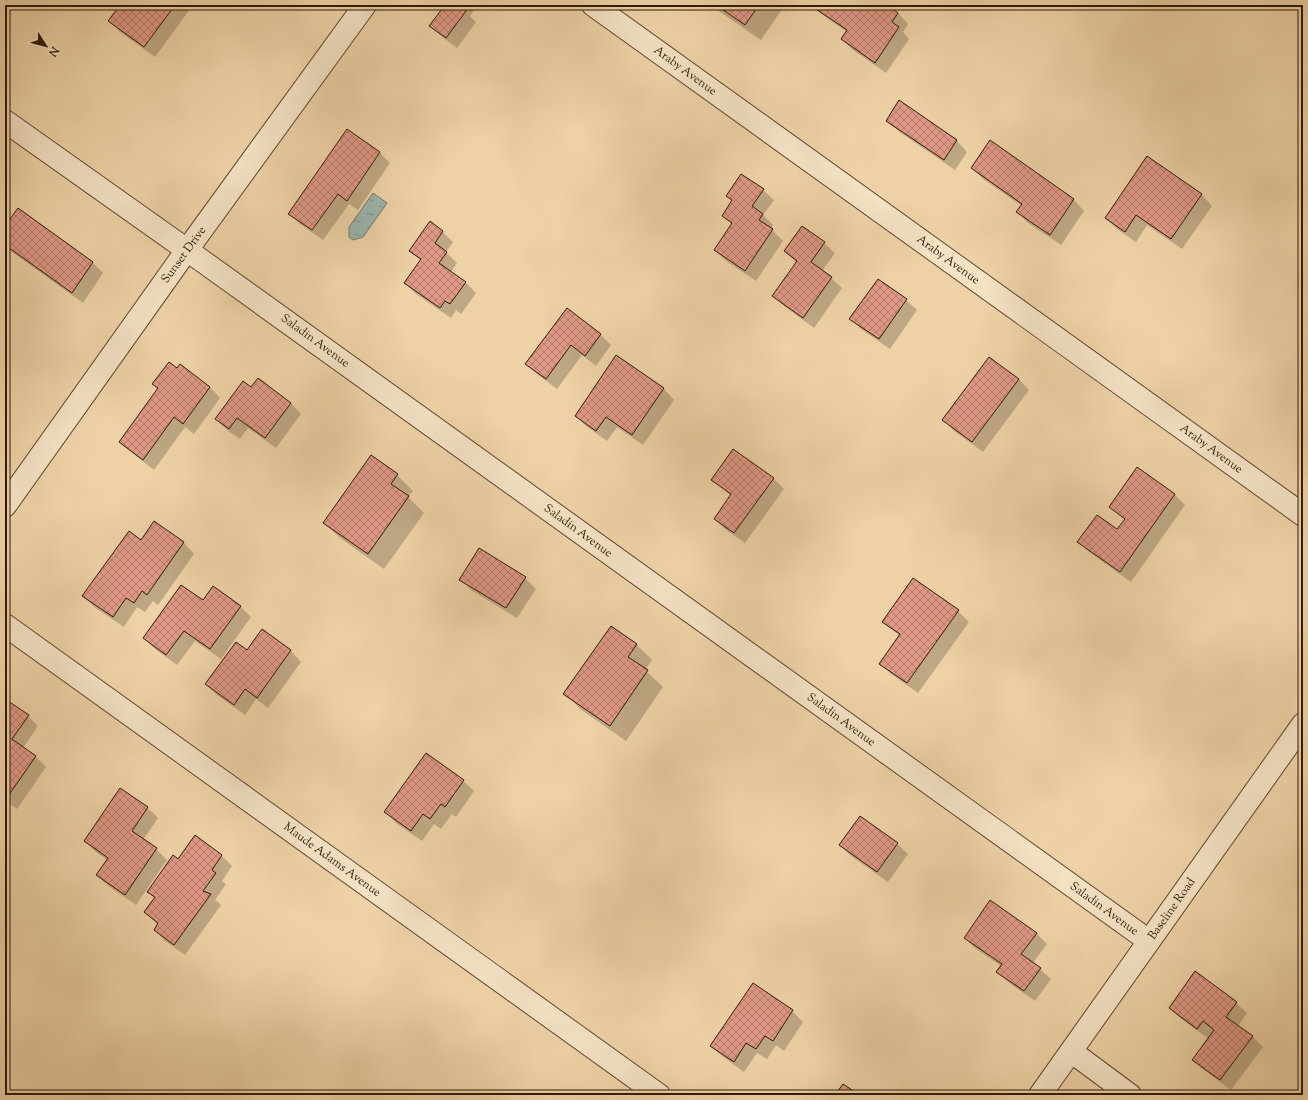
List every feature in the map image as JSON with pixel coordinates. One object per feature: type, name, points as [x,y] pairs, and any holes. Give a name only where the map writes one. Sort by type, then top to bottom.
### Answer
[{"type":"street","name":"Sunset Drive","points":[[5,506],[187,250],[365,5]]},
{"type":"street","name":"Araby Avenue","points":[[593,5],[1303,515]]},
{"type":"street","name":"Saladin Avenue","points":[[5,121],[1149,941]]},
{"type":"street","name":"Maude Adams Avenue","points":[[5,625],[659,1095]]},
{"type":"street","name":"Baseline Road","points":[[1040,1095],[1072,1052],[1303,724]]},
{"type":"street","points":[[1072,1052],[1130,1095]]},
{"type":"water","points":[[373,193],[387,203],[363,237],[353,240],[349,237],[349,227]]},
{"type":"building","points":[[120,5],[175,5],[144,47],[108,21]]},
{"type":"building","points":[[445,5],[460,5],[459,6],[466,11],[446,38],[429,26]]},
{"type":"building","points":[[716,5],[759,5],[745,25]]},
{"type":"building","points":[[810,5],[888,5],[898,13],[892,22],[899,27],[875,63],[841,39],[847,30]]},
{"type":"building","points":[[899,100],[957,140],[944,160],[886,121]]},
{"type":"building","points":[[347,129],[380,152],[347,201],[338,194],[312,230],[288,214]]},
{"type":"building","points":[[990,140],[1074,199],[1050,235],[1016,212],[1022,204],[971,168]]},
{"type":"building","points":[[1147,156],[1202,194],[1171,239],[1136,215],[1125,232],[1105,218]]},
{"type":"building","points":[[741,174],[764,189],[752,206],[763,214],[759,220],[773,229],[745,271],[714,250],[732,223],[722,216],[732,200],[726,196]]},
{"type":"building","points":[[18,208],[93,262],[72,293],[5,245],[5,226]]},
{"type":"building","points":[[430,221],[443,231],[435,243],[447,252],[439,263],[466,282],[450,304],[445,301],[440,308],[404,283],[421,259],[409,251]]},
{"type":"building","points":[[802,226],[825,242],[811,262],[832,277],[803,318],[772,296],[797,261],[784,251]]},
{"type":"building","points":[[878,279],[907,299],[879,339],[849,319]]},
{"type":"building","points":[[567,308],[601,334],[585,356],[571,345],[546,379],[525,364]]},
{"type":"building","points":[[616,355],[664,388],[632,435],[606,417],[596,431],[575,416]]},
{"type":"building","points":[[989,357],[1019,379],[972,442],[942,420]]},
{"type":"building","points":[[169,362],[177,368],[180,364],[210,387],[183,424],[174,417],[143,460],[119,442],[158,388],[152,384]]},
{"type":"building","points":[[258,378],[291,403],[265,438],[237,418],[229,429],[215,419],[243,381],[251,387]]},
{"type":"building","points":[[733,449],[774,478],[734,533],[714,519],[731,494],[711,480]]},
{"type":"building","points":[[371,455],[398,474],[391,484],[409,496],[368,554],[323,523]]},
{"type":"building","points":[[1137,467],[1175,494],[1120,572],[1077,542],[1097,515],[1117,529],[1125,519],[1109,507]]},
{"type":"building","points":[[154,521],[184,542],[147,595],[142,591],[134,603],[126,598],[113,617],[82,596],[129,531],[141,540]]},
{"type":"building","points":[[479,548],[526,577],[506,608],[459,580]]},
{"type":"building","points":[[913,578],[959,610],[907,683],[879,664],[900,634],[882,622]]},
{"type":"building","points":[[181,585],[203,600],[213,586],[241,606],[210,649],[184,631],[166,655],[143,638]]},
{"type":"building","points":[[611,626],[637,644],[628,657],[648,670],[610,726],[563,694]]},
{"type":"building","points":[[262,629],[291,650],[257,698],[245,689],[234,705],[205,684],[236,642],[247,650]]},
{"type":"building","points":[[5,699],[29,715],[12,739],[36,756],[6,799]]},
{"type":"building","points":[[426,753],[464,780],[445,807],[441,804],[430,819],[423,814],[411,831],[384,812]]},
{"type":"building","points":[[120,788],[148,807],[132,831],[157,848],[125,895],[96,875],[108,858],[84,841]]},
{"type":"building","points":[[860,816],[898,843],[877,872],[839,845]]},
{"type":"building","points":[[195,835],[222,855],[212,870],[216,873],[203,891],[211,894],[174,945],[154,930],[158,923],[144,912],[155,897],[147,892],[173,855],[178,859]]},
{"type":"building","points":[[990,900],[1037,933],[1021,954],[1041,968],[1024,991],[996,972],[1002,964],[964,938]]},
{"type":"building","points":[[1195,971],[1237,1002],[1226,1017],[1253,1036],[1220,1080],[1192,1060],[1214,1030],[1203,1021],[1197,1029],[1169,1008]]},
{"type":"building","points":[[753,983],[793,1010],[773,1041],[765,1036],[756,1049],[746,1043],[734,1062],[710,1046]]},
{"type":"building","points":[[843,1084],[860,1095],[835,1095]]}]
